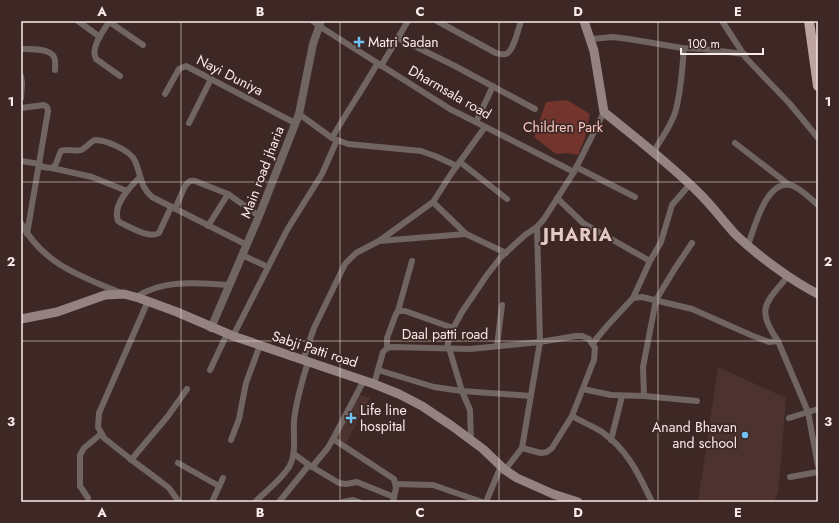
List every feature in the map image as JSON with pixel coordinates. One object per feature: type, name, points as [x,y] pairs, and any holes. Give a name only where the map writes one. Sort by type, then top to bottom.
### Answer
[{"type":"highway","points":[[809,21],[814,34],[818,86]]},
{"type":"main road","points":[[584,21],[594,50],[604,112],[701,194],[738,236],[748,245],[788,276],[818,294]]},
{"type":"main road","name":"Sabji Patti road","points":[[21,319],[57,312],[106,295],[124,294],[136,297],[177,312],[230,335],[364,380],[422,406],[471,440],[503,468],[517,478],[553,494],[578,502]]},
{"type":"street","points":[[78,21],[100,37]]},
{"type":"street","points":[[120,76],[94,56],[94,48],[108,21],[143,45]]},
{"type":"street","points":[[210,370],[295,217],[322,174],[334,139],[346,113],[398,38],[408,21]]},
{"type":"street","points":[[436,21],[502,55],[506,54],[512,49],[521,21]]},
{"type":"street","points":[[722,21],[754,67],[790,104],[818,138]]},
{"type":"street","name":"Dharmsala road","points":[[318,23],[450,109],[635,198]]},
{"type":"street","name":"Main road jharia","points":[[211,328],[259,216],[299,114],[318,23]]},
{"type":"street","points":[[591,39],[613,37],[629,38],[684,49],[703,49],[744,54]]},
{"type":"street","points":[[398,38],[535,109]]},
{"type":"street","points":[[21,48],[42,50],[51,53],[54,56],[55,70]]},
{"type":"street","points":[[653,152],[675,113],[684,49]]},
{"type":"street","name":"Nayi Duniya","points":[[165,94],[179,68],[182,67],[192,69],[295,123]]},
{"type":"street","points":[[21,76],[21,98]]},
{"type":"street","points":[[189,122],[211,79]]},
{"type":"street","points":[[476,122],[493,86]]},
{"type":"street","points":[[21,108],[44,106],[48,109],[27,234]]},
{"type":"street","points":[[471,440],[470,410],[448,348],[452,328],[487,275],[506,253],[544,219],[575,170],[604,112]]},
{"type":"street","points":[[299,114],[334,139],[348,144],[421,151],[458,164],[507,198]]},
{"type":"street","points":[[255,502],[288,468],[294,454],[294,422],[314,328],[346,264],[356,253],[379,241],[433,202],[485,127]]},
{"type":"street","points":[[52,168],[56,164],[61,151],[65,149],[79,151],[83,150],[92,141],[98,140],[112,144],[129,154],[135,160],[142,185],[146,192],[152,197],[247,245]]},
{"type":"street","points":[[735,143],[818,205]]},
{"type":"street","points":[[21,161],[49,169],[52,168],[92,177],[127,191]]},
{"type":"street","points":[[140,177],[121,200],[117,217],[120,223],[149,235],[154,236],[159,233],[187,182],[192,180],[228,194],[259,216]]},
{"type":"street","points":[[522,448],[541,453],[547,452],[552,448],[572,416],[583,389],[594,360],[595,348],[593,343],[633,298],[650,261],[661,242],[672,205],[690,184]]},
{"type":"street","points":[[748,245],[762,206],[778,187],[788,184]]},
{"type":"street","points":[[208,226],[228,194]]},
{"type":"street","points":[[557,198],[584,223],[650,261]]},
{"type":"street","points":[[433,202],[466,234],[506,253]]},
{"type":"street","points":[[21,223],[27,234],[45,255],[81,276],[124,294]]},
{"type":"street","points":[[486,502],[503,468],[522,448],[540,342],[537,226]]},
{"type":"street","points":[[379,241],[466,234]]},
{"type":"street","points":[[644,396],[643,367],[656,300],[692,243]]},
{"type":"street","points":[[242,255],[268,267]]},
{"type":"street","points":[[387,348],[387,338],[398,311],[412,261]]},
{"type":"street","points":[[788,276],[767,303],[765,316],[769,329],[778,341],[808,412],[818,466]]},
{"type":"street","points":[[136,297],[152,288],[166,285],[196,283],[229,285]]},
{"type":"street","points":[[633,298],[642,297],[692,309],[769,342],[778,341]]},
{"type":"street","points":[[148,301],[98,413],[98,427],[101,434],[131,460],[164,484],[179,502]]},
{"type":"street","points":[[497,346],[502,305]]},
{"type":"street","points":[[398,311],[405,311],[418,315],[452,328]]},
{"type":"street","name":"Daal patti road","points":[[374,384],[380,359],[387,348],[399,346],[470,349],[582,336],[589,339],[593,343]]},
{"type":"street","points":[[231,440],[239,419],[246,383],[260,345]]},
{"type":"street","points":[[378,370],[426,386],[462,391],[531,396]]},
{"type":"street","points":[[279,502],[310,466],[328,449],[364,380]]},
{"type":"street","points":[[131,460],[168,416],[187,389]]},
{"type":"street","points":[[583,389],[611,395],[697,400]]},
{"type":"street","points":[[611,440],[622,396]]},
{"type":"street","points":[[789,418],[818,409]]},
{"type":"street","points":[[572,416],[602,432],[622,449],[631,461],[652,502]]},
{"type":"street","points":[[88,498],[80,486],[80,455],[84,448],[101,434]]},
{"type":"street","points":[[294,454],[310,466],[342,484],[357,482],[394,500],[396,484],[392,476],[333,439]]},
{"type":"street","points":[[178,463],[219,486]]},
{"type":"street","points":[[790,477],[818,472]]},
{"type":"street","points":[[212,502],[223,478]]},
{"type":"street","points":[[396,484],[433,485],[482,502]]},
{"type":"street","points":[[343,502],[353,500],[359,502]]},
{"type":"shaded area","name":"Anand Bhavan and school","points":[[718,367],[786,398],[778,492],[774,502],[698,502]]},
{"type":"shaded area","name":"Life line hospital","points":[[355,393],[370,398],[346,443],[332,438]]},
{"type":"green space","name":"Children Park","points":[[567,100],[590,114],[585,138],[578,155],[567,153],[556,154],[534,137],[546,102]]},
{"type":"place","name":"Matri Sadan","points":[[359,42]]},
{"type":"place","name":"Life line hospital","points":[[351,418]]},
{"type":"place","name":"Anand Bhavan and school","points":[[745,435]]},
{"type":"district","name":"JHARIA","points":[[578,235]]}]
